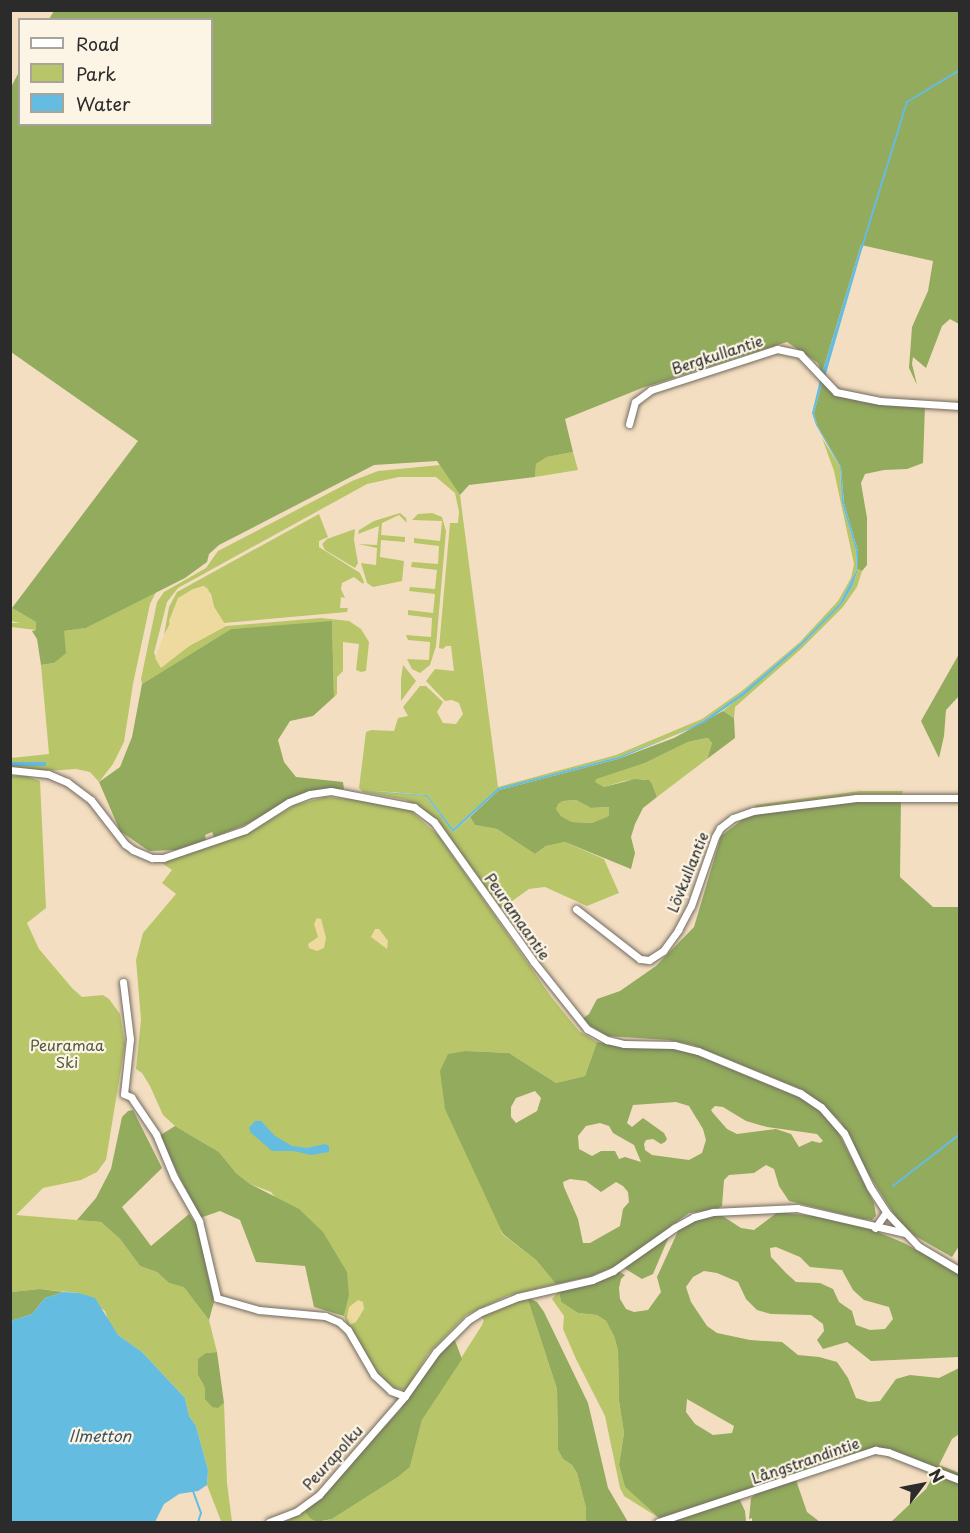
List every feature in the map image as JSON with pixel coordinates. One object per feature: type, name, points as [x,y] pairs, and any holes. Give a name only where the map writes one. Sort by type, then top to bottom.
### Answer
[{"type":"street","name":"Bergkullantie","points":[[629,424],[635,402],[651,390],[777,349],[800,354],[836,392],[880,401],[960,406]]},
{"type":"street","name":"Peuramaantie","points":[[10,770],[48,774],[67,782],[91,800],[125,844],[152,858],[164,858],[246,830],[289,802],[310,794],[330,791],[414,807],[434,822],[533,961],[586,1029],[607,1040],[624,1044],[674,1045],[698,1051],[800,1093],[821,1107],[837,1122],[870,1187],[886,1212],[918,1246],[960,1271]]},
{"type":"street","name":"Lövkullantie","points":[[576,909],[640,959],[649,960],[663,951],[678,930],[691,906],[715,837],[720,828],[733,818],[753,812],[856,798],[960,798]]},
{"type":"street","points":[[123,982],[130,1040],[124,1094],[131,1097],[156,1134],[174,1178],[198,1221],[217,1298],[259,1310],[325,1316],[339,1322],[348,1330],[374,1375],[391,1391],[405,1395]]},
{"type":"street","name":"Peurapolku","points":[[269,1522],[297,1511],[319,1495],[405,1395],[436,1352],[468,1320],[481,1312],[518,1297],[592,1280],[613,1272],[674,1228],[694,1217],[713,1212],[797,1208],[905,1233]]},
{"type":"street","points":[[876,1228],[886,1212]]},
{"type":"street","name":"Långstrandintie","points":[[658,1522],[875,1450],[888,1452],[960,1480]]},
{"type":"green space","points":[[54,11],[959,11],[959,324],[950,319],[942,326],[926,368],[913,357],[912,364],[917,385],[909,368],[912,327],[928,291],[933,261],[861,245],[822,373],[818,363],[787,342],[642,388],[565,419],[573,452],[547,457],[536,464],[535,477],[469,485],[460,495],[437,461],[374,465],[219,545],[209,554],[207,562],[185,578],[86,628],[64,631],[66,653],[54,663],[41,665],[37,639],[32,631],[36,630],[36,622],[12,608],[138,441],[11,352],[10,89],[18,74],[18,126],[213,126],[213,18],[50,18]]},
{"type":"green space","points":[[822,383],[835,394],[861,402],[925,406],[923,463],[907,469],[865,474],[861,483],[867,518],[867,565],[862,571],[858,569],[858,551],[844,503],[841,467],[817,425],[814,413]]},
{"type":"green space","points":[[822,438],[840,467],[842,503],[856,551],[857,569],[840,603],[802,642],[742,693],[703,721],[673,736],[618,757],[499,788],[453,829],[427,795],[364,790],[426,796],[453,832],[470,817],[475,825],[497,829],[535,854],[546,846],[565,842],[604,859],[619,893],[587,906],[545,887],[529,889],[501,909],[432,817],[406,800],[363,792],[359,788],[366,732],[371,730],[394,731],[398,718],[408,716],[403,707],[420,686],[426,686],[443,702],[437,712],[443,723],[456,724],[463,714],[459,703],[452,700],[445,701],[426,681],[435,669],[454,671],[451,646],[439,648],[450,523],[458,523],[459,512],[455,493],[436,477],[399,477],[367,484],[178,588],[167,602],[154,653],[161,667],[189,646],[226,626],[321,618],[349,621],[361,629],[369,642],[366,671],[356,670],[359,644],[343,642],[343,671],[337,677],[337,694],[334,697],[332,622],[231,629],[142,684],[141,679],[157,602],[164,592],[206,568],[218,551],[352,481],[378,471],[440,465],[460,495],[498,787],[616,755],[702,719],[743,690],[800,642],[838,601],[851,578],[854,564],[834,471]]},
{"type":"green space","points":[[573,452],[578,470],[535,477],[536,464],[547,457]]},
{"type":"green space","points":[[400,513],[406,518],[407,523],[399,515],[382,523],[381,535],[405,537],[405,542],[381,540],[380,557],[404,561],[402,581],[373,587],[367,583],[361,563],[376,565],[377,548],[358,544],[377,545],[379,526],[358,534],[359,530],[374,521]]},
{"type":"green space","points":[[432,513],[442,517],[446,531],[436,646],[430,665],[420,673],[412,669],[407,659],[429,660],[430,642],[408,640],[406,635],[431,637],[432,618],[408,615],[408,610],[433,613],[435,594],[409,591],[410,587],[435,589],[437,570],[411,567],[412,562],[438,564],[439,546],[414,543],[414,538],[440,541],[442,521],[412,520],[418,514]]},
{"type":"green space","points":[[319,514],[328,537],[319,541],[319,547],[360,573],[364,582],[363,584],[354,577],[342,583],[341,589],[345,598],[341,597],[340,608],[348,608],[347,612],[224,623],[214,607],[211,594],[203,586],[186,594],[164,635],[169,607],[177,592]]},
{"type":"green space","points":[[355,529],[354,540],[358,563],[355,568],[325,550],[322,544],[327,539]]},
{"type":"green space","points":[[858,569],[862,571],[857,587],[843,607],[801,649],[735,707],[734,718],[723,711],[803,644],[842,604],[852,587]]},
{"type":"green space","points":[[156,592],[150,604],[133,684],[124,742],[113,764],[99,782],[90,772],[76,769],[46,771],[11,769],[10,766],[46,765],[46,762],[11,762],[11,758],[49,754],[41,665],[54,663],[64,631],[86,628]]},
{"type":"green space","points":[[12,608],[36,622],[36,630],[11,627],[10,623],[20,623],[11,621]]},
{"type":"green space","points":[[332,621],[334,697],[313,716],[290,721],[278,740],[284,762],[296,777],[343,782],[344,789],[297,796],[247,824],[214,837],[212,832],[205,835],[206,840],[176,850],[149,851],[120,831],[99,782],[120,767],[132,737],[142,684],[231,629]]},
{"type":"green space","points":[[959,654],[959,696],[946,710],[939,758],[921,721]]},
{"type":"green space","points":[[403,665],[416,681],[401,701],[401,679]]},
{"type":"green space","points":[[723,711],[734,718],[735,738],[707,759],[712,743],[708,738],[688,742],[645,763],[596,779],[595,782],[604,787],[635,779],[649,780],[652,784],[657,797],[643,808],[635,824],[631,837],[635,853],[631,869],[565,842],[546,846],[535,854],[497,829],[475,825],[470,817],[499,790],[618,759],[674,738]],"holes":[[[576,800],[591,808],[609,807],[609,816],[592,823],[572,822],[561,816],[556,809],[563,801]]]},
{"type":"green space","points":[[708,738],[712,743],[707,759],[657,797],[652,784],[644,779],[624,781],[604,787],[594,782],[596,778],[645,763],[688,742]]},
{"type":"green space","name":"Peuramaa Ski","points":[[10,776],[26,776],[40,781],[46,908],[27,923],[39,949],[72,988],[82,997],[103,995],[109,999],[120,1014],[125,1044],[106,1160],[97,1172],[81,1180],[43,1188],[16,1215],[101,1222],[120,1239],[140,1266],[157,1272],[169,1283],[184,1286],[209,1320],[217,1352],[206,1353],[198,1375],[205,1388],[206,1399],[212,1407],[218,1407],[224,1403],[227,1483],[232,1522],[221,1521],[207,1485],[208,1470],[196,1426],[189,1416],[185,1398],[142,1352],[118,1335],[109,1323],[105,1311],[79,1293],[40,1289],[11,1292]]},
{"type":"green space","points":[[860,791],[903,791],[902,794],[862,794],[756,809],[755,805]]},
{"type":"green space","points":[[325,797],[374,801],[411,811],[439,836],[552,998],[579,1031],[597,1042],[585,1076],[556,1083],[509,1053],[466,1051],[502,1234],[536,1260],[556,1284],[507,1296],[466,1315],[428,1354],[406,1390],[394,1388],[374,1370],[351,1333],[344,1316],[349,1296],[271,1192],[250,1184],[236,1173],[219,1152],[175,1126],[163,1115],[150,1086],[142,1073],[136,1069],[141,1019],[136,960],[143,933],[176,894],[162,883],[172,870],[162,863],[252,831],[295,805]]},
{"type":"green space","points":[[901,799],[900,877],[933,907],[959,907],[959,1246],[952,1257],[915,1236],[897,1219],[868,1173],[840,1121],[803,1090],[693,1045],[669,1040],[607,1036],[581,1020],[589,1014],[597,999],[620,991],[656,966],[694,927],[721,836],[746,817],[757,813],[855,800]]},
{"type":"green space","points":[[576,800],[591,808],[610,807],[610,816],[592,823],[572,822],[561,816],[556,809],[557,804],[563,801]]},
{"type":"green space","points":[[597,1042],[623,1047],[676,1049],[690,1052],[805,1100],[819,1109],[834,1124],[874,1203],[876,1216],[872,1220],[863,1219],[789,1201],[779,1186],[774,1169],[766,1165],[754,1173],[729,1175],[724,1180],[722,1206],[717,1209],[689,1213],[617,1265],[592,1276],[556,1284],[536,1260],[503,1234],[445,1109],[440,1071],[448,1054],[466,1051],[509,1053],[556,1083],[585,1076]],"holes":[[[535,1091],[541,1098],[537,1111],[516,1123],[511,1117],[511,1107],[516,1098]],[[676,1102],[689,1106],[703,1129],[706,1140],[702,1153],[689,1160],[652,1155],[645,1150],[646,1140],[653,1139],[661,1144],[667,1139],[664,1133],[643,1118],[632,1127],[627,1123],[633,1105]],[[715,1106],[723,1107],[746,1121],[767,1127],[817,1134],[823,1141],[820,1143],[812,1141],[799,1147],[791,1134],[776,1129],[737,1134],[727,1129],[711,1110]],[[600,1123],[609,1126],[613,1133],[634,1145],[641,1162],[625,1157],[619,1159],[615,1151],[601,1151],[592,1156],[579,1149],[578,1136],[586,1126]],[[570,1179],[586,1181],[601,1192],[616,1182],[623,1186],[628,1192],[629,1202],[623,1209],[620,1226],[590,1243],[583,1243],[578,1219],[563,1182]]]},
{"type":"green space","points":[[133,1110],[162,1168],[122,1207],[151,1246],[189,1214],[197,1226],[214,1302],[209,1320],[184,1287],[169,1283],[157,1272],[140,1266],[120,1239],[101,1222],[77,1220],[96,1198],[111,1169],[122,1117],[128,1111]]},
{"type":"green space","points":[[175,1126],[219,1152],[236,1173],[250,1184],[299,1209],[323,1232],[347,1272],[349,1296],[344,1316],[314,1307],[305,1266],[256,1262],[240,1220],[220,1211],[200,1218],[159,1136]]},
{"type":"green space","points":[[778,1212],[829,1218],[868,1228],[904,1243],[959,1274],[959,1357],[871,1361],[847,1342],[823,1349],[817,1340],[824,1331],[823,1324],[811,1315],[771,1314],[757,1310],[746,1299],[738,1282],[717,1273],[704,1271],[693,1277],[686,1287],[691,1302],[707,1326],[717,1333],[750,1340],[782,1342],[798,1355],[837,1362],[848,1378],[856,1398],[869,1402],[880,1401],[896,1379],[910,1375],[939,1378],[959,1368],[959,1434],[952,1439],[939,1465],[959,1473],[959,1477],[880,1447],[659,1518],[625,1487],[619,1465],[624,1433],[619,1401],[618,1350],[614,1336],[606,1321],[597,1315],[578,1313],[561,1302],[559,1291],[618,1271],[625,1275],[621,1279],[619,1288],[620,1299],[626,1309],[634,1312],[648,1310],[661,1292],[657,1277],[679,1229],[696,1219],[721,1215],[741,1228],[754,1230]],"holes":[[[776,1247],[800,1257],[810,1267],[842,1270],[853,1290],[864,1300],[889,1307],[893,1319],[885,1329],[870,1330],[856,1325],[852,1311],[839,1302],[833,1289],[820,1283],[796,1282],[786,1273],[771,1257],[770,1248]],[[687,1399],[734,1426],[732,1433],[713,1435],[695,1424],[686,1412]]]},
{"type":"green space","points":[[670,1234],[653,1274],[642,1279],[624,1268]]},
{"type":"green space","points":[[40,1289],[64,1292],[45,1298],[32,1314],[11,1321],[11,1292]]},
{"type":"green space","points":[[559,1291],[561,1302],[578,1313],[597,1315],[606,1321],[614,1336],[618,1350],[619,1401],[624,1433],[619,1465],[625,1487],[659,1518],[624,1496],[620,1488],[605,1416],[563,1329],[564,1316],[552,1299]]},
{"type":"green space","points":[[527,1297],[557,1389],[558,1450],[563,1459],[572,1465],[577,1473],[586,1508],[586,1522],[319,1522],[332,1519],[410,1467],[422,1420],[482,1325],[484,1320],[479,1314]]},
{"type":"green space","points":[[527,1297],[537,1302],[544,1312],[588,1403],[608,1488],[628,1522],[586,1522],[586,1508],[577,1473],[572,1465],[563,1459],[558,1450],[557,1389]]},
{"type":"green space","points":[[454,1338],[462,1359],[422,1420],[410,1467],[332,1519],[317,1522],[310,1518],[304,1510],[321,1498],[400,1410],[432,1361]]},
{"type":"green space","points":[[217,1352],[224,1403],[218,1408],[212,1407],[205,1399],[205,1388],[198,1375],[198,1359],[206,1353]]},
{"type":"green space","points":[[935,1472],[959,1481],[959,1522],[891,1522],[926,1489]]},
{"type":"green space","points":[[796,1480],[807,1512],[820,1522],[752,1522],[752,1518],[749,1519],[751,1498],[758,1492]]},
{"type":"green space","points":[[739,1498],[745,1511],[746,1521],[664,1522]]},
{"type":"green space","points":[[304,1510],[317,1522],[279,1522],[289,1520]]},
{"type":"sand","points":[[204,586],[208,589],[214,607],[226,626],[189,646],[161,668],[155,658],[170,626],[169,621],[178,598],[193,589]]},
{"type":"sand","points":[[317,918],[321,919],[326,938],[324,948],[317,951],[309,948],[308,944],[318,937],[314,924]]},
{"type":"sand","points":[[375,929],[379,929],[388,941],[387,949],[371,937]]},
{"type":"sand","points":[[358,1300],[363,1302],[364,1309],[356,1322],[350,1325],[347,1318],[349,1307]]},
{"type":"water","points":[[861,245],[863,246],[825,377],[822,373]]},
{"type":"water","points":[[820,380],[822,383],[814,413],[817,425],[841,467],[844,503],[858,551],[858,569],[852,587],[842,604],[803,644],[744,695],[704,723],[673,736],[703,721],[742,693],[802,642],[840,603],[857,569],[856,551],[842,503],[840,467],[816,425],[812,413]]},
{"type":"water","points":[[672,736],[618,759],[499,790],[453,832],[426,796],[363,791],[427,795],[453,829],[498,788],[618,757]]},
{"type":"water","points":[[10,762],[46,762],[46,766],[11,766]]},
{"type":"water","points":[[255,1121],[261,1121],[275,1136],[292,1146],[307,1148],[325,1144],[329,1146],[329,1152],[311,1155],[294,1151],[272,1151],[251,1133],[249,1128]]},
{"type":"water","name":"Ilmetton","points":[[64,1292],[79,1293],[95,1298],[118,1335],[142,1352],[185,1398],[189,1416],[196,1426],[208,1470],[207,1485],[198,1491],[179,1494],[164,1504],[155,1522],[11,1522],[11,1321],[32,1314],[45,1298]]},
{"type":"waterway","points":[[862,247],[907,102],[960,70]]},
{"type":"waterway","points":[[893,1186],[960,1134]]},
{"type":"waterway","points":[[193,1491],[201,1513],[198,1522]]}]
